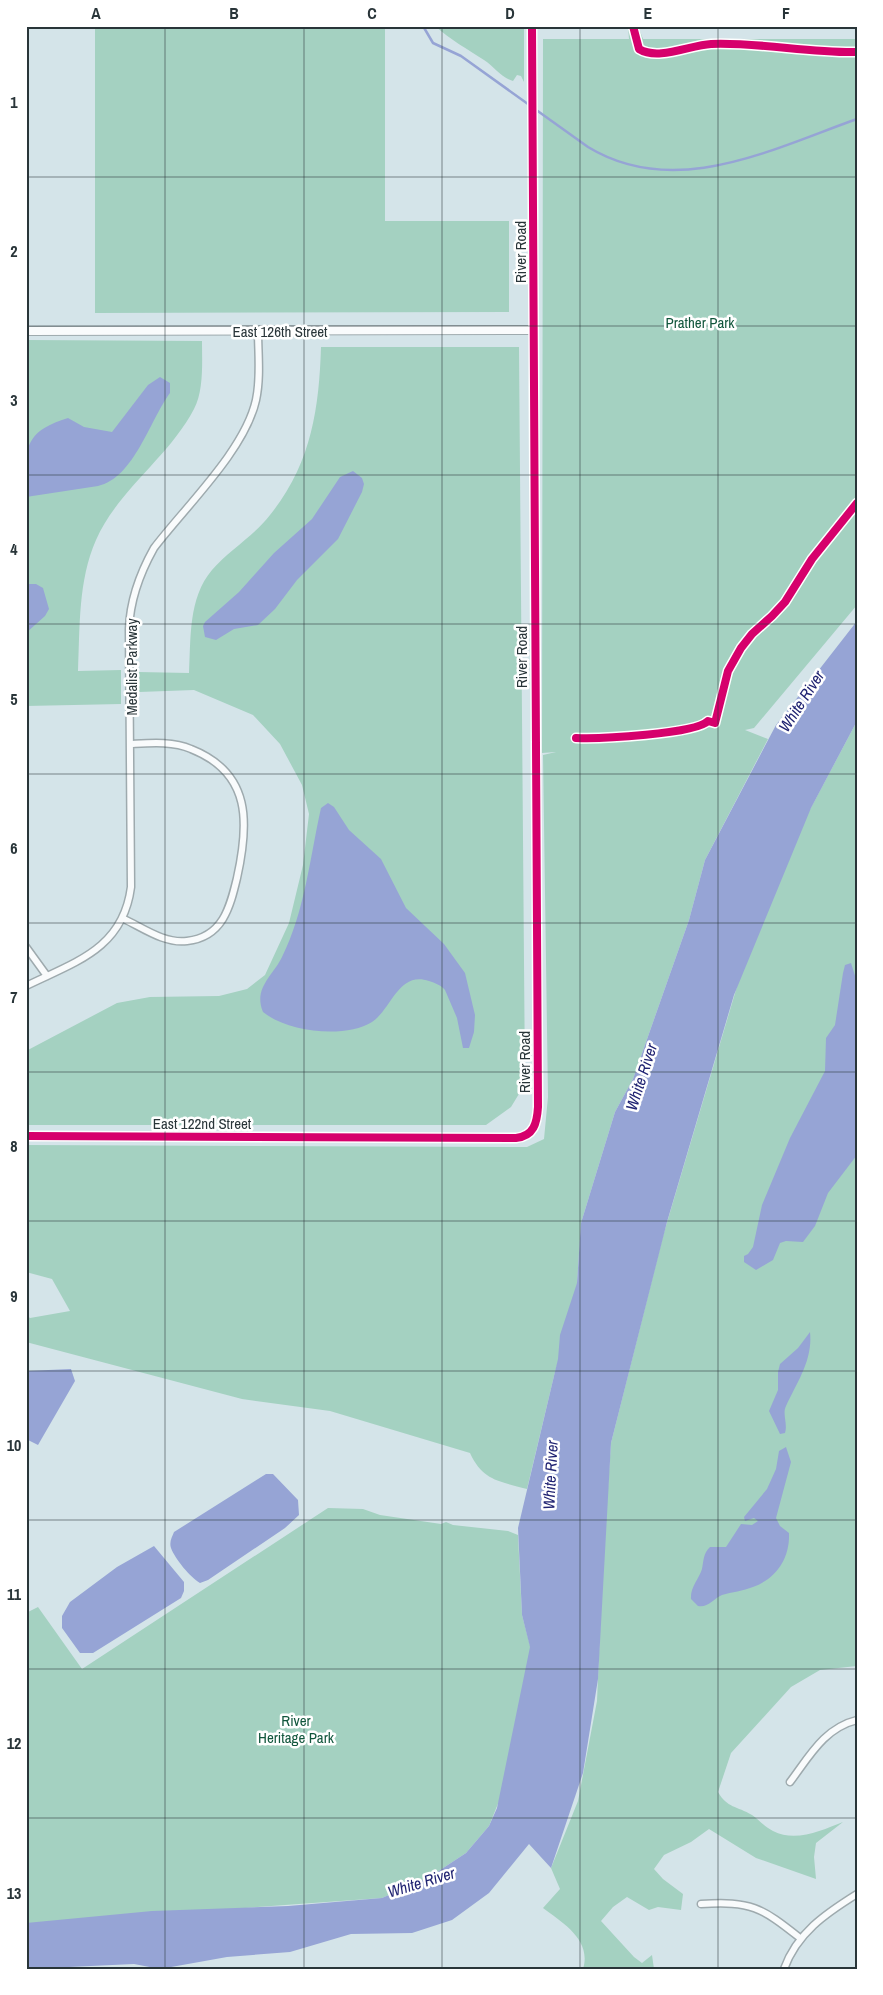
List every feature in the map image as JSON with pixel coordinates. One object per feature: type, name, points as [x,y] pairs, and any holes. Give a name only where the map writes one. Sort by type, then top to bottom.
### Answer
[{"type":"street","name":"River Road","points":[[379,1137],[520,1138],[530,1134],[537,1121],[532,26]]},
{"type":"street","name":"East 126th Street","points":[[26,331],[534,330]]},
{"type":"street","name":"Medalist Parkway","points":[[26,986],[94,952],[110,938],[124,919],[131,887],[130,622],[138,582],[154,548],[235,447],[247,427],[258,386],[258,331]]},
{"type":"street","points":[[124,919],[174,941],[195,939],[216,928],[229,909],[246,831],[243,808],[237,791],[226,774],[212,761],[184,746],[160,743],[131,744]]},
{"type":"street","points":[[26,947],[47,976]]},
{"type":"street","name":"East 122nd Street","points":[[26,1136],[379,1137]]},
{"type":"street","points":[[790,1782],[828,1734],[840,1726],[857,1720]]},
{"type":"street","points":[[784,1969],[800,1938],[820,1919],[857,1894]]},
{"type":"street","points":[[701,1904],[740,1903],[757,1908],[772,1916],[800,1938]]},
{"type":"green space","points":[[95,26],[385,26],[385,221],[509,221],[509,312],[95,313]]},
{"type":"green space","points":[[435,26],[524,26],[524,82],[521,76],[517,75],[513,81],[505,77]]},
{"type":"green space","name":"Prather Park","points":[[628,26],[638,26],[643,39],[857,39],[857,605],[754,728],[745,730],[768,739],[705,860],[689,920],[633,1079],[615,1112],[581,1223],[576,1299],[554,1376],[527,1489],[486,1475],[470,1453],[330,1411],[242,1399],[26,1342],[26,1315],[30,1318],[70,1311],[52,1279],[26,1272],[26,1145],[527,1147],[544,1139],[548,1097],[543,755],[556,752],[542,753],[543,39],[629,39]]},
{"type":"green space","points":[[26,340],[202,341],[201,385],[194,409],[171,443],[117,505],[96,540],[86,572],[81,604],[78,671],[121,670],[121,704],[26,706]]},
{"type":"green space","points":[[321,347],[519,347],[525,1084],[511,1107],[486,1125],[26,1125],[26,1051],[117,1003],[150,997],[219,996],[247,989],[265,975],[289,923],[303,865],[309,814],[302,785],[280,744],[253,715],[194,690],[139,692],[138,672],[189,673],[192,619],[204,581],[219,563],[264,523],[284,496],[304,456],[315,414]]},
{"type":"green space","points":[[857,721],[857,1666],[820,1670],[791,1687],[731,1753],[718,1792],[729,1804],[752,1815],[770,1829],[782,1834],[800,1836],[843,1822],[816,1843],[814,1857],[816,1879],[756,1858],[709,1829],[691,1842],[664,1855],[654,1869],[663,1879],[683,1894],[681,1910],[658,1907],[649,1910],[627,1897],[613,1907],[601,1921],[634,1957],[642,1963],[652,1955],[654,1969],[583,1969],[585,1959],[580,1941],[567,1926],[543,1908],[560,1889],[551,1868],[578,1801],[597,1701],[603,1560],[611,1443],[663,1236],[738,983],[797,834]]},
{"type":"green space","name":"River Heritage Park","points":[[328,1508],[363,1509],[380,1515],[441,1524],[446,1522],[453,1525],[508,1531],[518,1535],[522,1615],[532,1653],[518,1754],[489,1826],[466,1853],[428,1878],[382,1898],[26,1924],[26,1613],[38,1607],[82,1669]]},
{"type":"water","points":[[160,377],[170,383],[170,393],[140,447],[122,472],[111,481],[98,486],[26,497],[26,457],[33,438],[41,430],[68,418],[84,427],[112,432],[148,385]]},
{"type":"water","points":[[353,471],[362,478],[364,484],[362,492],[338,539],[297,580],[275,609],[258,625],[234,629],[216,640],[205,637],[203,626],[205,622],[239,592],[274,553],[312,519],[340,477]]},
{"type":"water","points":[[26,584],[36,584],[43,588],[49,609],[45,616],[26,633]]},
{"type":"water","name":"White River","points":[[857,621],[857,721],[811,808],[734,995],[667,1222],[611,1443],[598,1679],[583,1773],[551,1868],[529,1844],[489,1893],[452,1920],[412,1933],[351,1934],[290,1952],[227,1957],[160,1969],[134,1964],[26,1969],[26,1923],[152,1911],[288,1906],[382,1898],[428,1878],[466,1853],[489,1826],[497,1808],[530,1647],[522,1615],[518,1528],[558,1359],[560,1335],[577,1283],[581,1223],[615,1112],[633,1079],[689,920],[705,860],[776,725]]},
{"type":"water","points":[[328,803],[334,807],[349,830],[381,859],[406,908],[444,944],[465,973],[475,1015],[474,1032],[469,1048],[463,1048],[457,1018],[445,990],[440,985],[418,979],[410,981],[403,986],[372,1022],[347,1030],[332,1032],[301,1028],[273,1019],[263,1012],[260,996],[262,989],[282,957],[290,939],[302,903],[321,808]]},
{"type":"water","points":[[851,963],[857,982],[857,1155],[828,1193],[815,1226],[803,1242],[786,1241],[780,1243],[773,1260],[756,1270],[744,1262],[744,1256],[753,1247],[762,1205],[790,1138],[825,1071],[826,1038],[835,1025],[845,965]]},
{"type":"water","points":[[810,1332],[807,1361],[785,1409],[785,1433],[780,1434],[769,1411],[778,1390],[780,1364],[798,1348]]},
{"type":"water","points":[[71,1369],[75,1381],[38,1445],[26,1439],[26,1371]]},
{"type":"water","points":[[786,1447],[791,1462],[776,1518],[780,1526],[789,1533],[789,1542],[784,1559],[775,1573],[761,1583],[722,1595],[708,1604],[698,1606],[691,1599],[691,1595],[701,1573],[706,1552],[710,1547],[726,1547],[741,1524],[752,1525],[758,1521],[754,1518],[745,1521],[744,1517],[767,1489],[776,1469],[779,1451]]},
{"type":"water","points":[[266,1474],[273,1474],[298,1500],[299,1515],[285,1528],[208,1580],[200,1583],[187,1572],[173,1552],[170,1544],[174,1532]]},
{"type":"water","points":[[154,1546],[184,1582],[184,1591],[181,1598],[93,1653],[80,1653],[62,1628],[62,1616],[70,1602],[117,1567]]},
{"type":"waterway","points":[[423,26],[433,43],[461,56],[588,147],[621,162],[655,169],[689,169],[723,164],[757,155],[857,119]]},
{"type":"cycle path","points":[[26,1136],[516,1138],[527,1135],[533,1128],[537,1118],[538,1107],[532,26]]},
{"type":"cycle path","points":[[633,26],[639,49],[655,53],[665,53],[711,44],[857,52]]},
{"type":"cycle path","points":[[576,738],[646,735],[700,726],[708,721],[715,723],[728,671],[741,648],[752,634],[785,602],[812,559],[857,503]]}]
